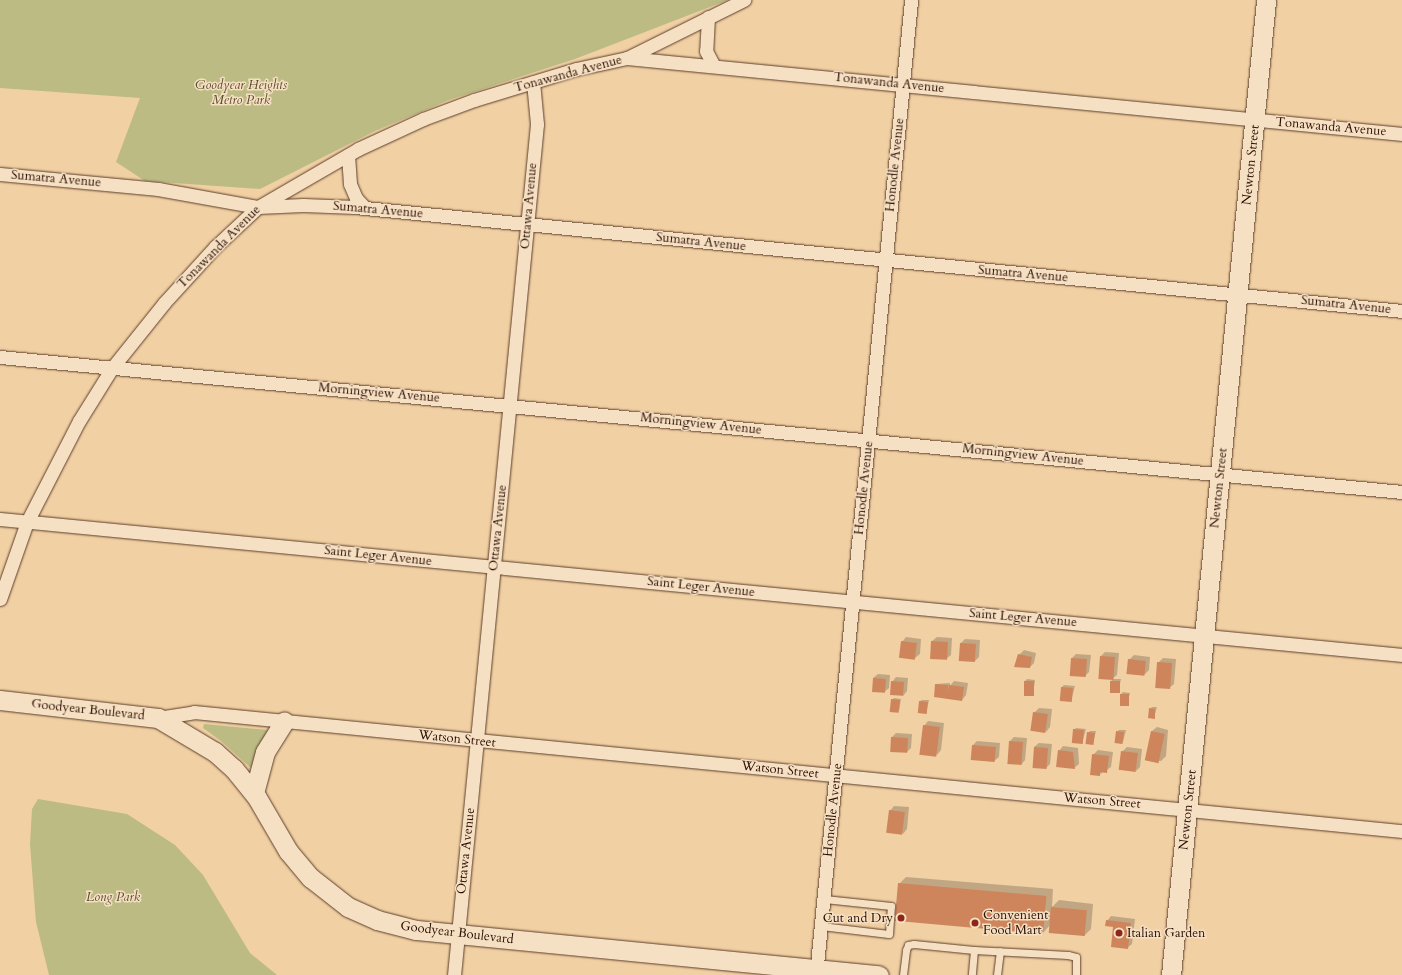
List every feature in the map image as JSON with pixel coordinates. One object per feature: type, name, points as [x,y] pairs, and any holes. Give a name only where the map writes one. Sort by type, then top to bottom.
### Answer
[{"type":"street","points":[[627,58],[744,0]]},
{"type":"street","name":"Honodle Avenue","points":[[817,972],[911,0]]},
{"type":"street","name":"Newton Street","points":[[1171,975],[1266,0]]},
{"type":"street","points":[[708,17],[706,51],[714,66]]},
{"type":"street","name":"Tonawanda Avenue","points":[[0,599],[28,522],[79,420],[112,368],[164,303],[215,247],[258,207],[348,155],[422,119],[533,82],[627,58],[1402,134]]},
{"type":"street","name":"Ottawa Avenue","points":[[454,975],[537,124],[533,82]]},
{"type":"street","points":[[348,155],[350,184],[356,198],[365,208]]},
{"type":"street","name":"Sumatra Avenue","points":[[0,174],[164,190],[258,207],[303,205],[365,208],[886,261],[1402,311]]},
{"type":"street","name":"Morningview Avenue","points":[[0,357],[509,404],[1402,492]]},
{"type":"street","name":"Saint Leger Avenue","points":[[0,519],[1402,654]]},
{"type":"street","name":"Goodyear Boulevard","points":[[0,700],[158,718],[215,752],[234,769],[254,793],[288,851],[329,894],[377,920],[416,930],[817,972],[879,975]]},
{"type":"street","name":"Watson Street","points":[[158,718],[194,712],[1402,831]]},
{"type":"street","points":[[254,793],[265,752],[274,735],[284,722]]},
{"type":"lane","points":[[821,926],[889,934],[891,906],[824,899]]},
{"type":"lane","points":[[903,975],[908,945],[1076,957],[1076,975]]},
{"type":"lane","points":[[972,975],[974,950]]},
{"type":"lane","points":[[997,975],[1000,951]]},
{"type":"green space","name":"Goodyear Heights Metro Park","points":[[0,0],[728,0],[575,59],[449,100],[375,131],[260,189],[145,181],[116,162],[140,98],[0,88]]},
{"type":"green space","points":[[204,724],[268,730],[251,768],[221,741],[203,728]]},
{"type":"green space","name":"Long Park","points":[[38,799],[127,814],[175,845],[203,875],[250,953],[277,975],[49,975],[36,922],[30,844],[32,809]]},
{"type":"building","points":[[901,641],[917,643],[915,660],[899,658]]},
{"type":"building","points":[[931,641],[948,642],[947,660],[930,659]]},
{"type":"building","points":[[960,643],[976,644],[975,662],[959,661]]},
{"type":"building","points":[[1018,654],[1032,657],[1030,668],[1014,667]]},
{"type":"building","points":[[1100,656],[1115,657],[1113,680],[1098,679]]},
{"type":"building","points":[[1071,658],[1087,659],[1086,677],[1070,676]]},
{"type":"building","points":[[1128,659],[1146,661],[1144,676],[1126,674]]},
{"type":"building","points":[[1157,662],[1172,663],[1170,689],[1155,688]]},
{"type":"building","points":[[873,678],[886,679],[885,693],[872,692]]},
{"type":"building","points":[[891,681],[904,682],[903,696],[890,695]]},
{"type":"building","points":[[1024,681],[1034,681],[1034,696],[1024,696]]},
{"type":"building","points":[[1110,681],[1120,681],[1120,693],[1110,693]]},
{"type":"building","points":[[935,684],[948,685],[948,692],[949,685],[964,687],[962,701],[934,697]]},
{"type":"building","points":[[1061,687],[1073,688],[1072,702],[1060,701]]},
{"type":"building","points":[[1120,694],[1129,694],[1129,706],[1120,706]]},
{"type":"building","points":[[891,699],[900,700],[899,713],[890,712]]},
{"type":"building","points":[[919,701],[928,702],[927,714],[918,713]]},
{"type":"building","points":[[1149,708],[1155,709],[1155,719],[1148,718]]},
{"type":"building","points":[[1033,712],[1048,714],[1045,733],[1030,731]]},
{"type":"building","points":[[923,725],[940,727],[936,757],[919,755]]},
{"type":"building","points":[[1073,729],[1084,730],[1083,744],[1072,743]]},
{"type":"building","points":[[1116,731],[1124,732],[1122,744],[1115,743]]},
{"type":"building","points":[[1151,731],[1165,734],[1158,763],[1145,760]]},
{"type":"building","points":[[1087,732],[1095,733],[1093,745],[1086,744]]},
{"type":"building","points":[[891,737],[908,738],[907,753],[890,752]]},
{"type":"building","points":[[1009,741],[1023,742],[1021,765],[1007,764]]},
{"type":"building","points":[[972,745],[996,747],[995,762],[971,760]]},
{"type":"building","points":[[1034,747],[1048,748],[1047,769],[1033,768]]},
{"type":"building","points":[[1058,750],[1073,752],[1075,769],[1056,767]]},
{"type":"building","points":[[1121,751],[1138,753],[1136,772],[1119,770]]},
{"type":"building","points":[[1092,754],[1109,756],[1107,773],[1100,772],[1100,776],[1090,775]]},
{"type":"building","points":[[889,810],[905,812],[902,835],[886,833]]},
{"type":"building","points":[[898,883],[1046,896],[1043,934],[895,921]]},
{"type":"building","points":[[1051,907],[1087,910],[1085,936],[1049,933]]},
{"type":"building","points":[[1106,920],[1131,923],[1128,949],[1111,947],[1113,927],[1105,926]]},
{"type":"place","name":"Cut and Dry","points":[[901,918]]},
{"type":"place","name":"Convenient Food Mart","points":[[975,923]]},
{"type":"place","name":"Italian Garden","points":[[1119,933]]}]
